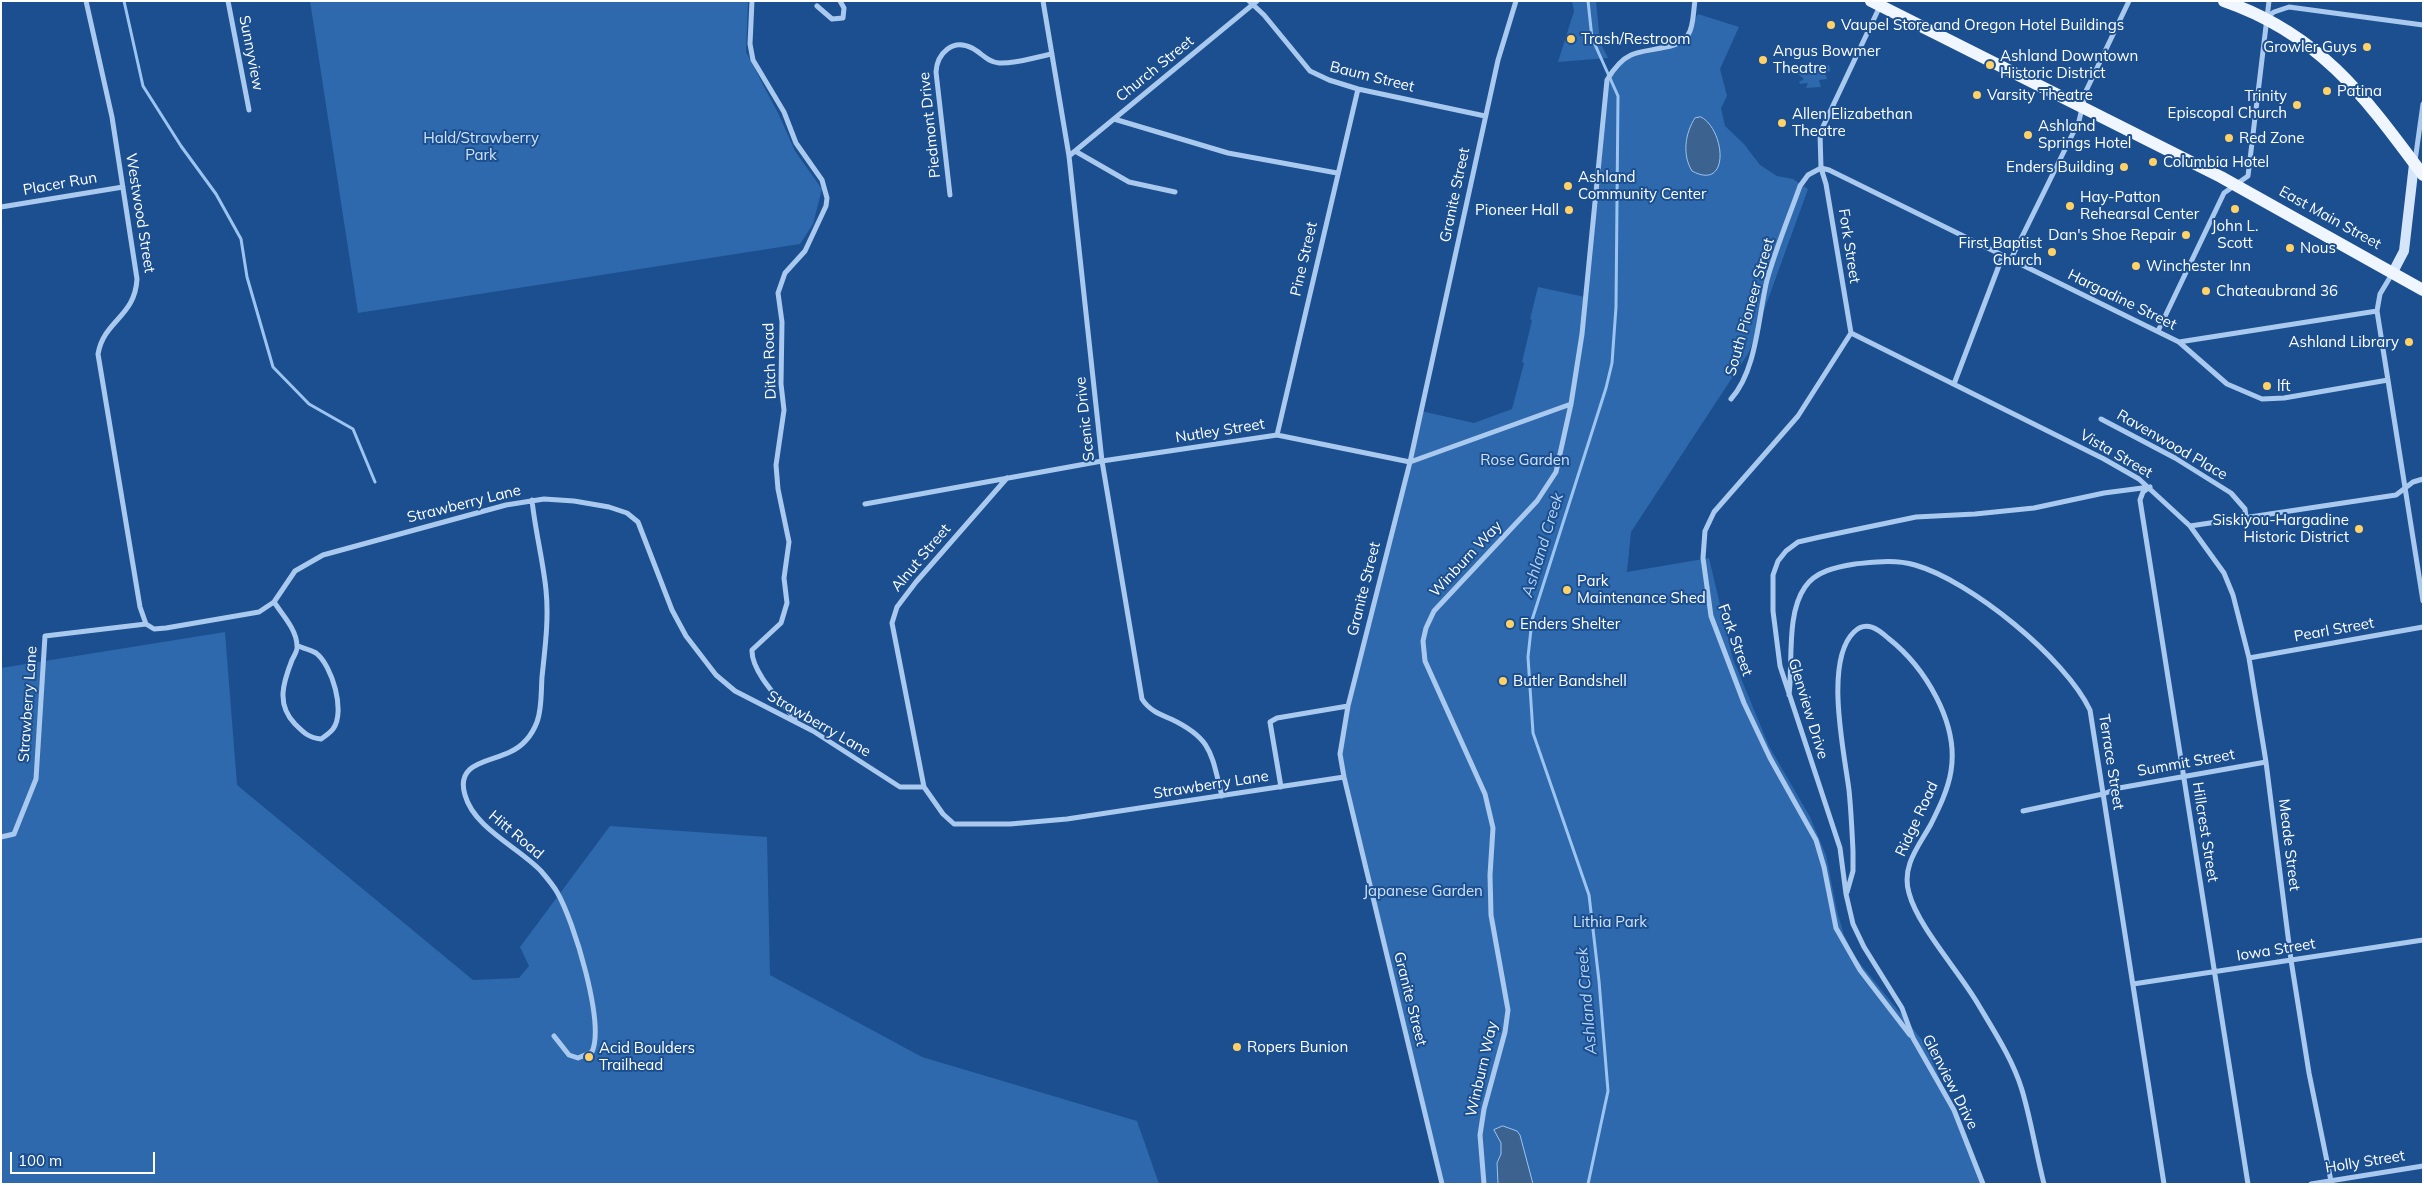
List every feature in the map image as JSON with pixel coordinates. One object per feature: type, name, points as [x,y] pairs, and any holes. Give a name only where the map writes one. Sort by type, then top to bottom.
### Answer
[{"type":"main road","points":[[2224,1],[2267,18],[2310,46],[2342,74],[2423,176]]},
{"type":"main road","name":"East Main Street","points":[[1878,3],[2236,184],[2423,290]]},
{"type":"street","name":"Westwood Street","points":[[86,1],[112,117],[136,264],[137,293],[131,306],[105,334],[100,342],[98,354],[140,607],[146,624]]},
{"type":"street","name":"Sunnyview","points":[[228,1],[249,110]]},
{"type":"street","name":"Ditch Road","points":[[752,1],[750,44],[753,60],[784,112],[796,143],[822,180],[827,198],[824,212],[805,251],[785,273],[778,293],[782,322],[783,358],[781,384],[784,410],[776,465],[778,489],[789,542],[784,578],[787,603],[782,623],[752,650],[751,658],[760,675],[797,722]]},
{"type":"street","points":[[817,6],[832,19],[843,18],[844,8],[840,1]]},
{"type":"street","name":"Scenic Drive","points":[[1043,1],[1069,156],[1102,462],[1142,699],[1152,711],[1188,728],[1205,743],[1213,760],[1222,796]]},
{"type":"street","name":"Church Street","points":[[1069,156],[1251,3],[1257,1]]},
{"type":"street","name":"Granite Street","points":[[1442,1184],[1344,776],[1341,744],[1348,706],[1410,462],[1498,60],[1516,1]]},
{"type":"street","name":"Winburn Way","points":[[1484,1184],[1480,1135],[1482,1118],[1505,1032],[1508,1010],[1491,915],[1490,875],[1493,828],[1485,794],[1425,661],[1423,641],[1430,618],[1438,606],[1514,526],[1553,480],[1571,404],[1583,325],[1606,84],[1611,72],[1632,54],[1678,43],[1687,38],[1691,29],[1695,1]]},
{"type":"street","points":[[2011,259],[2079,121],[2086,91],[2129,1]]},
{"type":"street","points":[[2158,331],[2224,193],[2244,180],[2248,172],[2269,1]]},
{"type":"street","name":"Baum Street","points":[[1251,3],[1264,15],[1310,71],[1329,80],[1358,89],[1486,116]]},
{"type":"street","points":[[1821,168],[1820,133],[1878,3]]},
{"type":"street","points":[[2267,18],[2274,12],[2289,7],[2423,25]]},
{"type":"street","name":"Piedmont Drive","points":[[950,195],[936,72],[936,63],[942,53],[950,47],[964,46],[972,48],[987,59],[1001,64],[1052,54]]},
{"type":"street","name":"Pine Street","points":[[1277,434],[1358,89]]},
{"type":"street","points":[[2423,104],[2404,250],[2380,294],[2377,311],[2423,601]]},
{"type":"street","points":[[1114,119],[1228,154],[1337,173]]},
{"type":"street","points":[[1075,151],[1129,182],[1174,192]]},
{"type":"street","name":"Hargadine Street","points":[[1821,168],[1829,170],[2179,342],[2377,311]]},
{"type":"street","name":"Fork Street","points":[[1821,168],[1826,184],[1850,333],[1798,416],[1714,512],[1705,532],[1703,558],[1711,616],[1751,719],[1770,758],[1816,840],[1824,867],[1836,928],[1860,970],[1913,1038]]},
{"type":"street","name":"South Pioneer Street","points":[[1731,399],[1739,390],[1747,373],[1768,279],[1800,186],[1808,175],[1821,168]]},
{"type":"street","name":"Placer Run","points":[[1,207],[123,187]]},
{"type":"street","points":[[1954,384],[2003,255]]},
{"type":"street","name":"Vista Street","points":[[1850,333],[2104,459],[2150,487],[2190,526]]},
{"type":"street","points":[[2179,342],[2227,384],[2262,399],[2284,398],[2388,380]]},
{"type":"street","points":[[1410,462],[1571,404]]},
{"type":"street","name":"Ravenwood Place","points":[[2101,419],[2175,458],[2231,493],[2245,509],[2246,517]]},
{"type":"street","name":"Nutley Street","points":[[865,504],[1007,478],[1277,434],[1410,462]]},
{"type":"street","name":"Alnut Street","points":[[924,787],[894,636],[894,614],[916,582],[1007,478]]},
{"type":"street","points":[[2190,526],[2396,495],[2413,482],[2423,479]]},
{"type":"street","name":"Glenview Drive","points":[[1983,1184],[1954,1110],[1913,1038],[1902,1008],[1858,935],[1846,894],[1838,841],[1780,666],[1772,591],[1773,575],[1778,561],[1786,551],[1798,542],[1916,517],[2034,508],[2104,493],[2150,487]]},
{"type":"street","name":"Hillcrest Street","points":[[2150,487],[2143,492],[2140,500],[2248,1184]]},
{"type":"street","name":"Strawberry Lane","points":[[1,837],[14,834],[36,779],[45,636],[146,624],[154,629],[166,628],[259,612],[274,602],[294,571],[323,555],[474,512],[532,500],[588,503],[609,507],[633,517],[642,530],[672,610],[686,636],[716,675],[735,691],[797,722],[900,787],[924,787],[943,814],[954,824],[1076,818],[1344,776]]},
{"type":"street","name":"Hitt Road","points":[[532,500],[544,572],[547,613],[538,719],[528,739],[520,746],[510,752],[475,765],[466,775],[463,789],[475,816],[527,858],[549,881],[558,893],[576,939],[586,975],[593,1013],[595,1044],[592,1052],[578,1058],[569,1055],[554,1036]]},
{"type":"street","name":"Meade Street","points":[[2190,526],[2224,574],[2232,595],[2249,658],[2266,762],[2309,1073],[2331,1181]]},
{"type":"street","name":"Terrace Street","points":[[1789,696],[1796,605],[1803,590],[1812,579],[1828,570],[1844,566],[1888,561],[1914,564],[1952,580],[1990,606],[2045,653],[2075,683],[2090,710],[2164,1184]]},
{"type":"street","points":[[274,602],[290,625],[298,646],[282,692],[284,705],[290,718],[304,733],[311,738],[321,739],[333,729],[338,718],[339,700],[322,661],[316,653],[298,646]]},
{"type":"street","name":"Ridge Road","points":[[1846,894],[1852,871],[1854,851],[1840,717],[1839,668],[1841,655],[1852,634],[1862,627],[1872,627],[1898,646],[1921,673],[1944,716],[1951,747],[1951,772],[1946,791],[1930,825],[1911,858],[1907,873],[1910,897],[1919,916],[1978,1003],[2014,1069],[2021,1088],[2044,1184]]},
{"type":"street","name":"Pearl Street","points":[[2249,658],[2423,627]]},
{"type":"street","points":[[1281,787],[1270,722],[1277,718],[1348,706]]},
{"type":"street","name":"Summit Street","points":[[2023,811],[2103,794],[2119,788],[2266,762]]},
{"type":"street","name":"Iowa Street","points":[[2133,984],[2423,940]]},
{"type":"street","name":"Holly Street","points":[[2311,1184],[2423,1166]]},
{"type":"green space","name":"Hald/Strawberry Park","points":[[310,1],[748,1],[746,52],[779,115],[795,151],[822,189],[813,224],[800,244],[358,313]]},
{"type":"green space","points":[[1572,1],[1596,1],[1600,42],[1608,58],[1558,62],[1574,11]]},
{"type":"green space","name":"Lithia Park","points":[[1698,14],[1739,27],[1720,69],[1727,96],[1721,108],[1725,126],[1744,144],[1760,165],[1777,176],[1793,179],[1808,189],[1749,352],[1631,532],[1627,572],[1709,558],[1733,659],[1769,746],[1810,817],[1826,855],[1837,911],[1844,935],[1854,956],[1926,1045],[1983,1184],[1442,1184],[1344,778],[1341,744],[1421,411],[1474,423],[1512,409],[1524,363],[1522,362],[1538,287],[1585,297],[1606,84],[1625,59],[1683,41]]},
{"type":"green space","points":[[1829,65],[1830,71],[1819,75],[1826,75],[1827,79],[1819,80],[1821,87],[1806,88],[1808,83],[1800,84],[1799,82],[1804,79],[1798,74]]},
{"type":"green space","points":[[225,632],[237,785],[473,980],[519,978],[529,966],[520,947],[610,826],[767,837],[770,975],[922,1057],[1137,1121],[1159,1184],[1,1184],[1,668]]},
{"type":"shaded area","points":[[1701,117],[1715,133],[1720,156],[1718,166],[1713,173],[1705,175],[1692,171],[1686,151],[1689,130],[1695,118]]},
{"type":"shaded area","points":[[1503,1126],[1517,1131],[1520,1135],[1533,1184],[1498,1184],[1497,1163],[1501,1154],[1501,1143],[1494,1130]]},
{"type":"waterway","points":[[124,1],[143,86],[181,146],[216,194],[241,239],[247,277],[273,367],[309,404],[353,429],[375,482]]},
{"type":"waterway","name":"Ashland Creek","points":[[1588,1],[1592,38],[1618,96],[1616,307],[1612,363],[1606,388],[1532,620],[1528,657],[1533,733],[1589,895],[1599,981],[1608,1091],[1588,1184]]},
{"type":"place","name":"Vaupel Store and Oregon Hotel Buildings","points":[[1831,25]]},
{"type":"place","name":"Trash/Restroom","points":[[1571,39]]},
{"type":"place","name":"Growler Guys","points":[[2367,47]]},
{"type":"place","name":"Angus Bowmer Theatre","points":[[1763,60]]},
{"type":"place","name":"Ashland Downtown Historic District","points":[[1990,65]]},
{"type":"place","name":"Patina","points":[[2327,91]]},
{"type":"place","name":"Varsity Theatre","points":[[1977,95]]},
{"type":"place","name":"Trinity Episcopal Church","points":[[2297,105]]},
{"type":"place","name":"Allen Elizabethan Theatre","points":[[1782,123]]},
{"type":"place","name":"Ashland Springs Hotel","points":[[2028,135]]},
{"type":"place","name":"Red Zone","points":[[2229,138]]},
{"type":"place","name":"Columbia Hotel","points":[[2153,162]]},
{"type":"place","name":"Enders Building","points":[[2124,167]]},
{"type":"place","name":"Ashland Community Center","points":[[1568,186]]},
{"type":"place","name":"Hay-Patton Rehearsal Center","points":[[2070,206]]},
{"type":"place","name":"John L. Scott","points":[[2235,209]]},
{"type":"place","name":"Pioneer Hall","points":[[1569,210]]},
{"type":"place","name":"Dan's Shoe Repair","points":[[2186,235]]},
{"type":"place","name":"Nous","points":[[2290,248]]},
{"type":"place","name":"First Baptist Church","points":[[2052,252]]},
{"type":"place","name":"Winchester Inn","points":[[2136,266]]},
{"type":"place","name":"Chateaubrand 36","points":[[2206,291]]},
{"type":"place","name":"Ashland Library","points":[[2409,342]]},
{"type":"place","name":"lft","points":[[2267,386]]},
{"type":"place","name":"Siskiyou-Hargadine Historic District","points":[[2359,529]]},
{"type":"place","name":"Park Maintenance Shed","points":[[1567,590]]},
{"type":"place","name":"Enders Shelter","points":[[1510,624]]},
{"type":"place","name":"Butler Bandshell","points":[[1503,681]]},
{"type":"place","name":"Ropers Bunion","points":[[1237,1047]]},
{"type":"place","name":"Acid Boulders Trailhead","points":[[589,1057]]},
{"type":"park label","name":"Rose Garden","points":[[1525,460]]},
{"type":"park label","name":"Japanese Garden","points":[[1423,891]]}]
